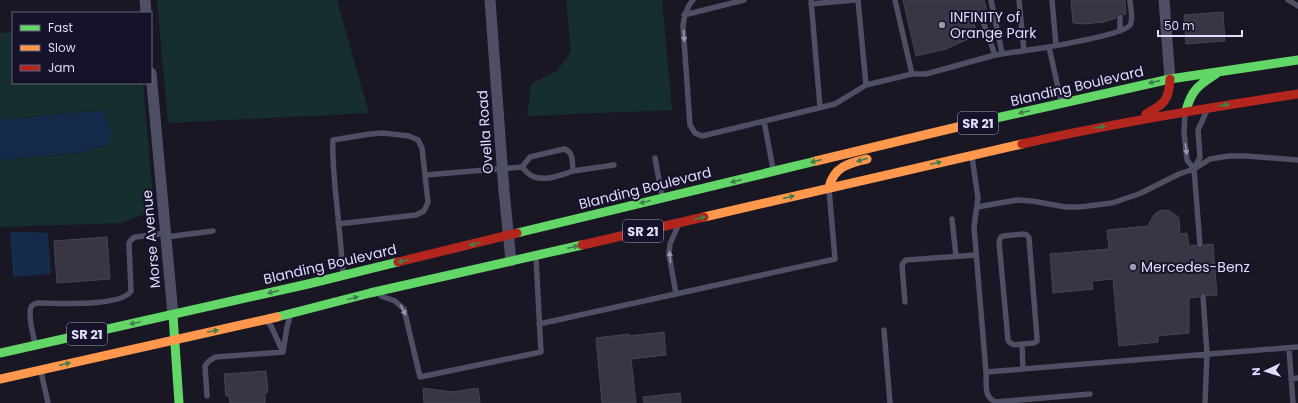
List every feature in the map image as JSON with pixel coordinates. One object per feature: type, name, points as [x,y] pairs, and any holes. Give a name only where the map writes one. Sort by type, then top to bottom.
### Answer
[{"type":"main road","name":"Blanding Boulevard","points":[[0,353],[173,315],[343,275],[1062,103],[1170,79],[1298,60]]},
{"type":"main road","points":[[1186,110],[1188,98],[1196,87],[1220,71]]},
{"type":"main road","points":[[1138,119],[1165,102],[1170,94],[1170,79]]},
{"type":"main road","name":"SR 21","points":[[0,379],[296,313],[370,293],[972,155],[1186,110],[1298,94]]},
{"type":"main road","points":[[948,140],[978,123]]},
{"type":"main road","points":[[829,188],[832,176],[842,168],[856,162],[878,156]]},
{"type":"main road","points":[[339,284],[343,275]]},
{"type":"main road","points":[[296,313],[312,300]]},
{"type":"main road","name":"Morse Avenue","points":[[173,315],[179,403]]},
{"type":"street","points":[[145,0],[146,12]]},
{"type":"street","name":"Ovella Road","points":[[490,0],[511,261]]},
{"type":"street","points":[[1164,0],[1170,79]]},
{"type":"street","name":"Morse Avenue","points":[[152,84],[173,315]]},
{"type":"lane","points":[[693,0],[688,6],[684,15],[683,26],[690,125],[695,133],[702,136],[835,104],[866,85],[912,74],[926,74],[994,55],[1049,47],[1120,31],[1130,26],[1131,23],[1130,0]]},
{"type":"lane","points":[[684,15],[744,0]]},
{"type":"lane","points":[[820,107],[811,2],[854,0]]},
{"type":"lane","points":[[858,0],[866,85]]},
{"type":"lane","points":[[895,0],[912,74]]},
{"type":"lane","points":[[991,0],[1002,54]]},
{"type":"lane","points":[[1019,0],[1024,50]]},
{"type":"lane","points":[[1052,0],[1056,45]]},
{"type":"lane","points":[[1288,0],[1298,6]]},
{"type":"lane","points":[[980,13],[994,55]]},
{"type":"lane","points":[[1120,17],[1120,31]]},
{"type":"lane","points":[[1049,47],[1062,103]]},
{"type":"lane","points":[[1200,245],[1194,169],[1200,157],[1198,130],[1208,107]]},
{"type":"lane","points":[[1186,110],[1184,132],[1187,160],[1194,169]]},
{"type":"lane","points":[[764,121],[773,172]]},
{"type":"lane","points":[[338,224],[416,215],[424,211],[428,202],[422,148],[418,140],[409,136],[376,133],[333,140],[338,224],[343,275]]},
{"type":"lane","points":[[522,167],[530,157],[564,150],[569,151],[571,154],[573,171]]},
{"type":"lane","points":[[972,155],[978,198],[973,222],[987,396],[990,400],[996,402],[1090,394]]},
{"type":"lane","points":[[977,207],[1017,200],[1066,207],[1080,207],[1112,203],[1139,194],[1179,174],[1194,169],[1210,159],[1229,156],[1246,156],[1298,160]]},
{"type":"lane","points":[[655,158],[662,198]]},
{"type":"lane","points":[[425,176],[522,167],[532,176],[540,178],[553,178],[573,171],[614,165]]},
{"type":"lane","points":[[539,324],[834,259],[829,188]]},
{"type":"lane","points":[[952,219],[956,256]]},
{"type":"lane","points":[[676,294],[669,254],[670,244],[680,222]]},
{"type":"lane","points":[[35,346],[30,313],[34,304],[98,303],[126,297],[131,291],[129,244],[132,238],[213,231]]},
{"type":"lane","points":[[1024,234],[1029,238],[1037,341],[1034,343],[1022,344],[1013,345],[1008,340],[999,242],[1000,237],[1024,234]]},
{"type":"lane","points":[[370,293],[395,300],[404,309],[420,377],[541,352],[535,255]]},
{"type":"lane","points":[[905,302],[902,265],[906,260],[976,255]]},
{"type":"lane","points":[[1203,296],[1207,354],[1205,403]]},
{"type":"lane","points":[[283,352],[288,324],[296,313]]},
{"type":"lane","points":[[265,319],[271,326],[283,352]]},
{"type":"lane","points":[[884,330],[890,403]]},
{"type":"lane","points":[[1022,344],[1023,369]]},
{"type":"lane","points":[[986,372],[1298,347]]},
{"type":"lane","points":[[1289,348],[1293,403]]},
{"type":"lane","points":[[207,396],[205,366],[211,359],[216,357],[283,352]]},
{"type":"lane","points":[[40,370],[48,403]]},
{"type":"lane","points":[[1292,379],[1298,378]]},
{"type":"green space","points":[[157,0],[337,0],[369,113],[168,123]]},
{"type":"green space","points":[[566,0],[662,0],[672,110],[527,116],[531,84],[557,71],[571,52]]},
{"type":"green space","points":[[12,32],[12,84],[143,84],[154,210],[122,223],[0,227],[0,160],[78,153],[108,145],[103,110],[0,120],[0,33]]},
{"type":"water","points":[[103,110],[111,130],[108,145],[78,153],[0,160],[0,120]]},
{"type":"water","points":[[10,232],[48,233],[51,274],[13,277]]},
{"type":"building","name":"INFINITY of Orange Park","points":[[903,0],[984,0],[987,11],[984,12],[979,9],[976,14],[972,15],[977,35],[946,49],[916,56]]},
{"type":"building","points":[[1071,0],[1125,0],[1126,14],[1124,15],[1122,13],[1118,13],[1116,18],[1104,22],[1083,24],[1073,23]]},
{"type":"building","points":[[1223,12],[1225,41],[1186,44],[1184,15]]},
{"type":"building","name":"Mercedes-Benz","points":[[1162,210],[1170,211],[1177,216],[1179,219],[1180,234],[1187,233],[1189,246],[1196,245],[1197,248],[1200,249],[1203,248],[1204,245],[1213,244],[1217,295],[1207,296],[1205,292],[1202,292],[1199,294],[1199,297],[1189,298],[1189,333],[1158,336],[1158,342],[1119,346],[1113,279],[1092,281],[1093,289],[1053,293],[1050,254],[1109,249],[1107,230],[1148,226],[1153,216]]},
{"type":"building","points":[[107,237],[110,279],[57,283],[54,241]]},
{"type":"building","points":[[664,332],[666,355],[631,359],[636,403],[602,403],[596,338]]},
{"type":"building","points":[[266,371],[268,392],[265,393],[265,403],[230,403],[229,396],[226,396],[224,374]]},
{"type":"building","points":[[423,388],[452,392],[478,388],[480,403],[424,403]]},
{"type":"building","points":[[680,393],[681,403],[644,403],[643,397]]},
{"type":"traffic: fast","points":[[974,123],[1170,79],[1298,60]]},
{"type":"traffic: fast","points":[[1186,111],[1190,98],[1196,89],[1216,74]]},
{"type":"traffic: fast","points":[[517,233],[816,161]]},
{"type":"traffic: fast","points":[[277,317],[370,293],[582,245]]},
{"type":"traffic: fast","points":[[0,353],[308,284],[398,262]]},
{"type":"traffic: fast","points":[[173,315],[179,403]]},
{"type":"traffic: slow","points":[[816,161],[974,123]]},
{"type":"traffic: slow","points":[[704,217],[1022,144]]},
{"type":"traffic: slow","points":[[829,188],[834,175],[843,167],[848,164],[867,159]]},
{"type":"traffic: slow","points":[[0,379],[277,317]]},
{"type":"traffic: jam","points":[[1146,114],[1161,104],[1167,97],[1170,79]]},
{"type":"traffic: jam","points":[[1022,144],[1159,116],[1298,94]]},
{"type":"traffic: jam","points":[[582,245],[704,217]]},
{"type":"traffic: jam","points":[[398,262],[517,233]]},
{"type":"place","name":"INFINITY of Orange Park","points":[[942,25]]},
{"type":"place","name":"Mercedes-Benz","points":[[1133,267]]}]
